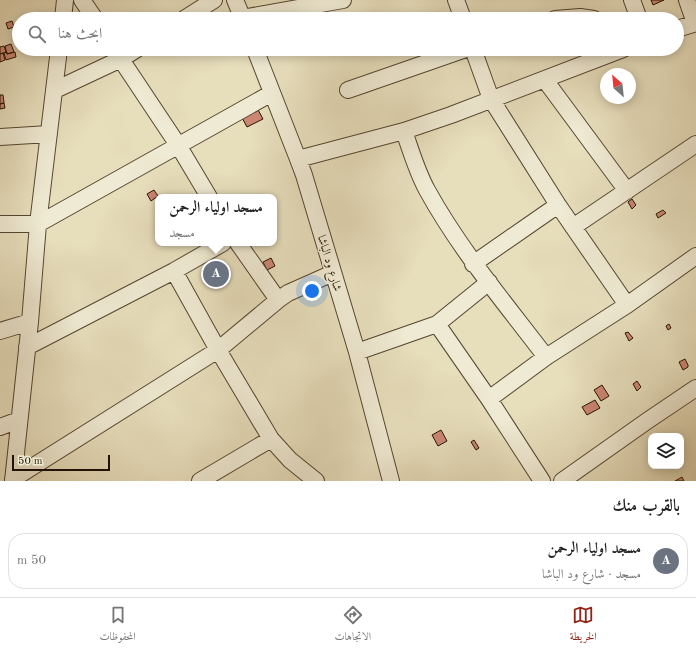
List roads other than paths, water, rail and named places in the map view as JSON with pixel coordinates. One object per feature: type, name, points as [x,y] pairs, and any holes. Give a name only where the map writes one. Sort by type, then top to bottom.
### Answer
[{"type":"street","points":[[64,12],[65,0]]},
{"type":"street","points":[[82,0],[90,12]]},
{"type":"street","points":[[195,12],[214,0]]},
{"type":"street","points":[[235,0],[240,12]]},
{"type":"street","points":[[276,12],[343,0]]},
{"type":"street","points":[[456,0],[460,12]]},
{"type":"street","points":[[632,0],[636,12]]},
{"type":"street","points":[[684,27],[696,23],[687,0]]},
{"type":"street","points":[[13,480],[30,322],[38,224],[58,56]]},
{"type":"street","points":[[55,90],[114,56]]},
{"type":"street","points":[[118,56],[178,145],[207,194]]},
{"type":"street","name":"شارع ود الباشا","points":[[258,56],[298,159],[357,352],[389,480]]},
{"type":"street","points":[[348,90],[446,56]]},
{"type":"street","points":[[476,56],[492,99],[558,206],[627,305]]},
{"type":"street","points":[[298,159],[404,130],[451,115],[605,56]]},
{"type":"street","points":[[544,80],[627,191]]},
{"type":"street","points":[[0,224],[38,224],[272,93]]},
{"type":"street","points":[[404,130],[412,157],[427,190],[473,264],[489,282],[546,357]]},
{"type":"street","points":[[0,137],[49,134]]},
{"type":"street","points":[[573,227],[696,144]]},
{"type":"street","points":[[473,264],[558,206]]},
{"type":"street","points":[[27,347],[174,271],[218,246]]},
{"type":"street","points":[[240,246],[278,300]]},
{"type":"street","points":[[489,399],[546,357],[627,305],[696,256]]},
{"type":"street","points":[[174,271],[218,350],[271,439],[290,460],[316,481]]},
{"type":"street","points":[[13,480],[218,350],[288,293],[333,273]]},
{"type":"street","points":[[357,352],[437,324],[489,282]]},
{"type":"street","points":[[0,331],[30,322]]},
{"type":"street","points":[[437,324],[489,399],[542,481]]},
{"type":"street","points":[[562,481],[696,388]]},
{"type":"street","points":[[0,427],[19,420]]},
{"type":"street","points":[[200,481],[271,439]]},
{"type":"place","name":"مسجد اولياء الرحمن","points":[[216,274]]}]
